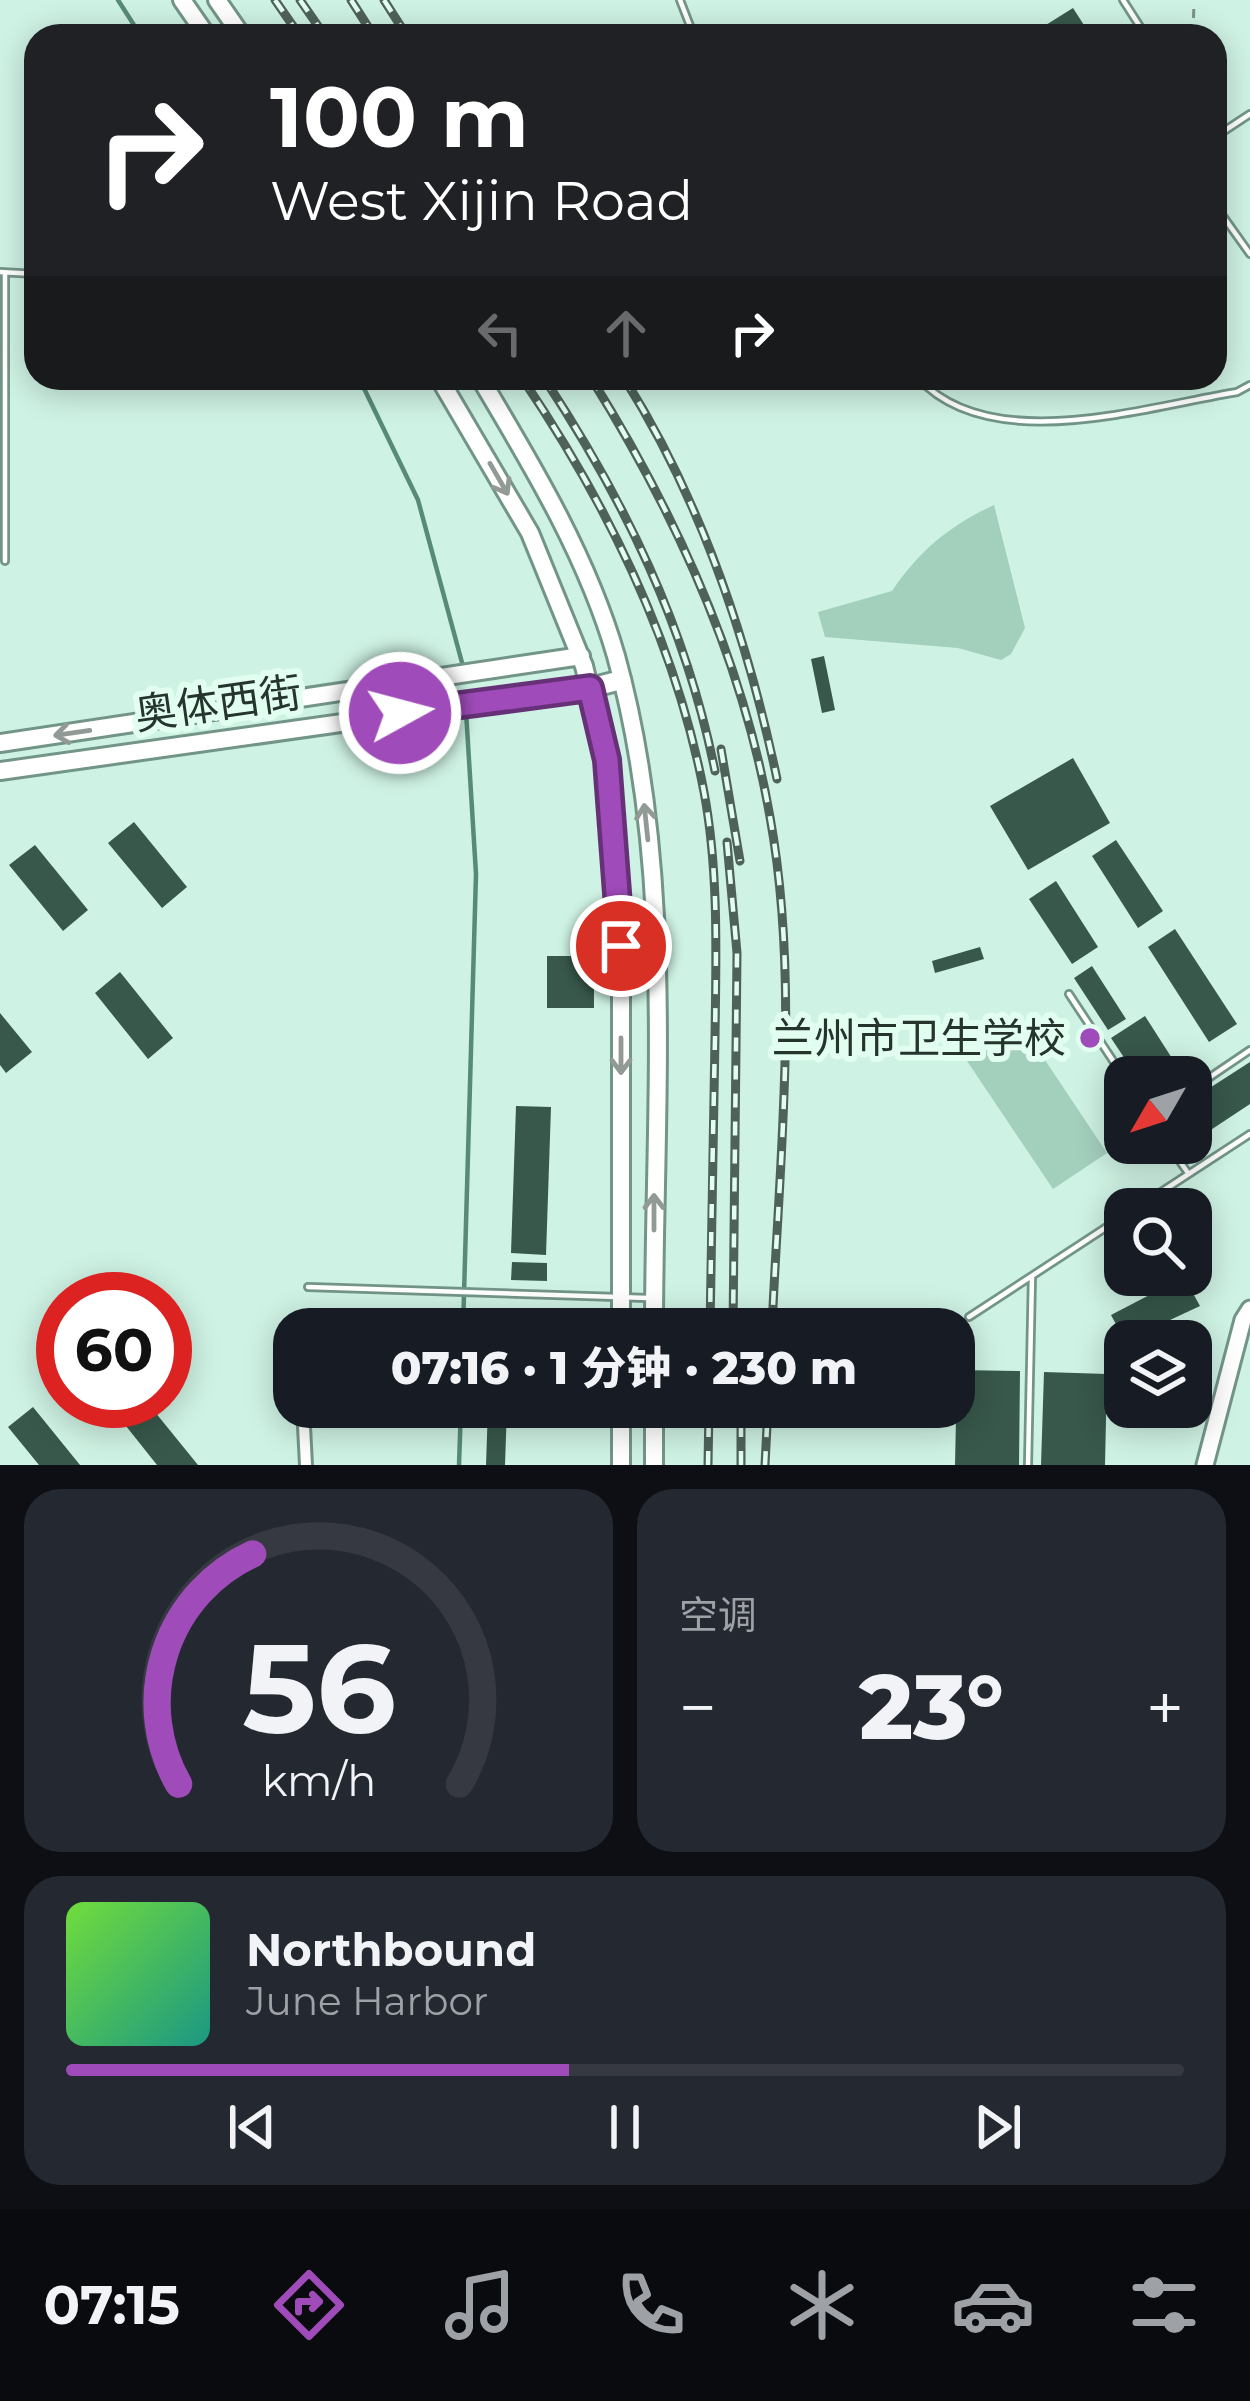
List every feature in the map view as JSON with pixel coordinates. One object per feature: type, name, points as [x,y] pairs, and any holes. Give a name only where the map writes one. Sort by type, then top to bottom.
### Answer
[{"type":"highway","points":[[590,688],[621,680]]},
{"type":"main road","points":[[446,390],[530,533],[580,656],[607,760],[621,902],[621,1308]]},
{"type":"main road","points":[[488,390],[562,517],[621,680],[638,752],[654,900],[654,1308]]},
{"type":"main road","name":"奥体西街","points":[[0,743],[580,656]]},
{"type":"main road","name":"奥体西街","points":[[0,771],[590,688]]},
{"type":"main road","points":[[1205,1465],[1243,1320],[1250,1310]]},
{"type":"main road","points":[[621,1428],[621,1465]]},
{"type":"main road","points":[[654,1428],[654,1465]]},
{"type":"street","points":[[304,1428],[306,1465]]},
{"type":"lane","points":[[1227,222],[1250,254]]},
{"type":"lane","points":[[2,273],[5,561]]},
{"type":"lane","points":[[935,390],[960,408],[994,418],[1048,423],[1237,392],[1250,385]]},
{"type":"lane","points":[[1069,994],[1110,1056]]},
{"type":"lane","points":[[1212,1075],[1250,1049]]},
{"type":"lane","points":[[1167,1188],[1250,1134]]},
{"type":"lane","points":[[1181,1164],[1188,1174]]},
{"type":"lane","points":[[975,1313],[1104,1229]]},
{"type":"lane","points":[[1028,1465],[1031,1276]]},
{"type":"lane","points":[[308,1287],[654,1298]]},
{"type":"green space","points":[[994,505],[1025,628],[1011,654],[1001,660],[958,648],[825,637],[818,612],[892,591],[937,540]]},
{"type":"green space","points":[[1015,1015],[1104,1155],[1053,1189],[961,1052]]},
{"type":"building","points":[[1073,8],[1083,24],[1047,24]]},
{"type":"building","points":[[824,656],[835,710],[822,713],[811,659]]},
{"type":"building","points":[[1073,758],[1110,823],[1028,870],[990,806]]},
{"type":"building","points":[[134,822],[187,887],[162,908],[108,843]]},
{"type":"building","points":[[1116,840],[1163,911],[1138,928],[1092,856]]},
{"type":"building","points":[[35,845],[88,910],[63,931],[9,865]]},
{"type":"building","points":[[1056,881],[1098,947],[1072,964],[1029,899]]},
{"type":"building","points":[[1175,929],[1237,1024],[1209,1042],[1148,947]]},
{"type":"building","points":[[980,947],[984,959],[935,973],[932,961]]},
{"type":"building","points":[[547,956],[594,956],[594,1008],[547,1008]]},
{"type":"building","points":[[1092,966],[1126,1019],[1108,1030],[1074,978]]},
{"type":"building","points":[[120,972],[173,1038],[148,1059],[95,993]]},
{"type":"building","points":[[0,1013],[32,1052],[6,1073],[0,1065]]},
{"type":"building","points":[[1145,1016],[1171,1056],[1123,1056],[1111,1038]]},
{"type":"building","points":[[1250,1062],[1250,1104],[1212,1129],[1212,1086]]},
{"type":"building","points":[[516,1106],[551,1107],[546,1255],[511,1253]]},
{"type":"building","points":[[512,1262],[547,1263],[547,1281],[511,1280]]},
{"type":"building","points":[[1148,1296],[1194,1296],[1200,1306],[1170,1320],[1114,1320],[1111,1315]]},
{"type":"building","points":[[975,1370],[1020,1371],[1019,1465],[955,1465],[956,1428],[975,1428]]},
{"type":"building","points":[[1044,1372],[1104,1374],[1105,1465],[1041,1465]]},
{"type":"building","points":[[33,1407],[36,1428],[50,1428],[80,1465],[39,1465],[8,1427]]},
{"type":"building","points":[[128,1428],[168,1428],[198,1465],[157,1465]]},
{"type":"building","points":[[487,1428],[506,1428],[505,1465],[486,1465]]},
{"type":"waterway","points":[[118,0],[133,24]]},
{"type":"waterway","points":[[365,390],[418,500],[464,670]]},
{"type":"waterway","points":[[464,1308],[476,874],[466,711]]},
{"type":"waterway","points":[[459,1465],[460,1428]]},
{"type":"railway","points":[[275,0],[292,24]]},
{"type":"railway","points":[[300,0],[317,24]]},
{"type":"railway","points":[[351,0],[366,24]]},
{"type":"railway","points":[[384,0],[399,24]]},
{"type":"railway","points":[[530,390],[582,474],[634,576],[676,682],[704,792],[716,946],[710,1308]]},
{"type":"railway","points":[[552,390],[601,471],[649,567],[687,666],[715,771]]},
{"type":"railway","points":[[598,390],[650,481],[702,589],[742,701],[770,817],[779,880],[786,1008],[773,1308]]},
{"type":"railway","points":[[631,390],[676,472],[718,572],[752,675],[777,779]]},
{"type":"railway","points":[[721,749],[740,861]]},
{"type":"railway","points":[[727,842],[737,953],[733,1308]]},
{"type":"railway","points":[[708,1465],[709,1428]]},
{"type":"railway","points":[[741,1428],[741,1465]]},
{"type":"railway","points":[[765,1465],[767,1428]]},
{"type":"place","name":"兰州市卫生学校","points":[[1090,1038]]},
{"type":"route","points":[[400,713],[590,688],[607,760],[621,946]]}]
